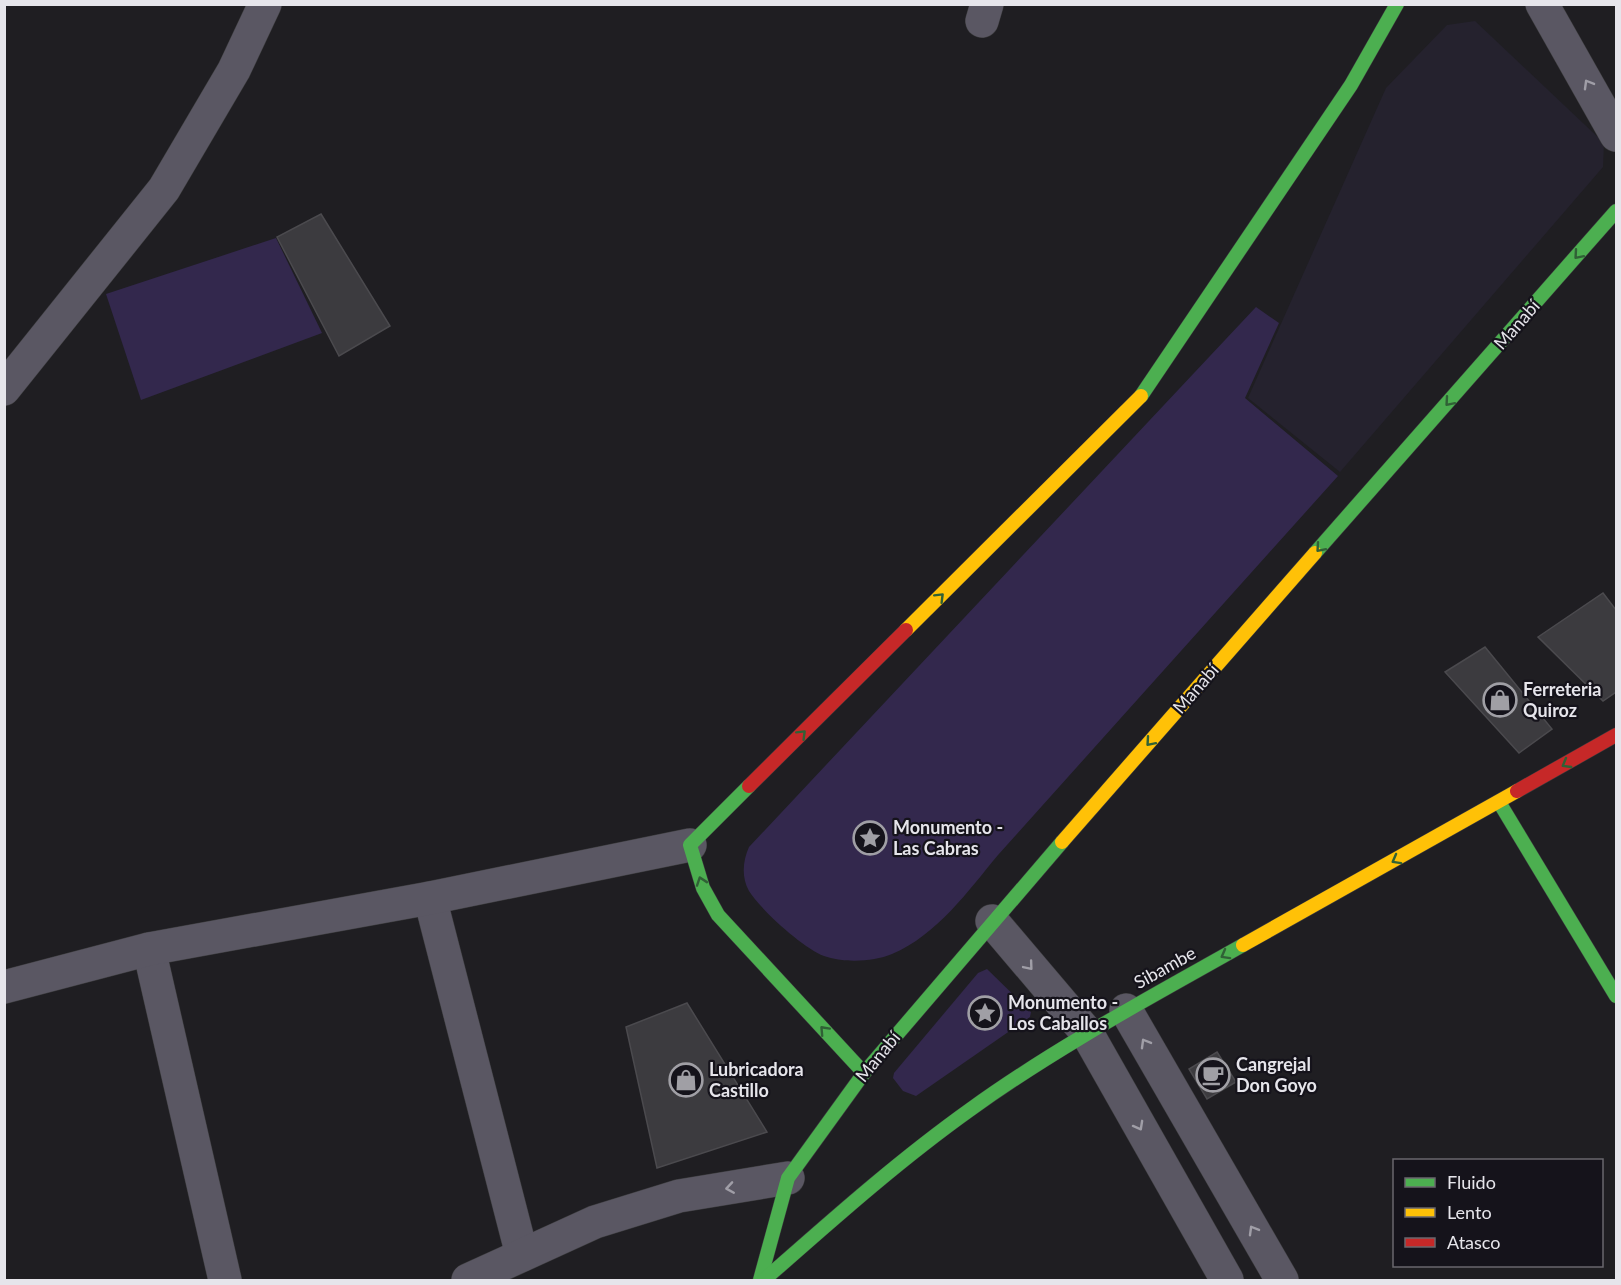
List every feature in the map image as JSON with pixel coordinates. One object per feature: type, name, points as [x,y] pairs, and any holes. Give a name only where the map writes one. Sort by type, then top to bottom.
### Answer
[{"type":"street","points":[[4,389],[164,189],[234,70],[265,4]]},
{"type":"street","points":[[4,987],[149,949],[430,898],[690,845],[1137,401],[1351,85],[1396,4]]},
{"type":"street","points":[[1542,4],[1617,135]]},
{"type":"street","name":"Manabí","points":[[762,1281],[788,1178],[864,1073],[992,921],[1617,211]]},
{"type":"street","name":"Sibambe","points":[[762,1281],[861,1194],[971,1109],[1087,1034],[1617,735]]},
{"type":"street","points":[[1499,802],[1617,996]]},
{"type":"street","points":[[690,845],[703,888],[718,915],[864,1073]]},
{"type":"street","points":[[430,898],[522,1255]]},
{"type":"street","points":[[992,921],[1087,1034],[1227,1281]]},
{"type":"street","points":[[149,949],[225,1281]]},
{"type":"street","points":[[1126,1010],[1282,1281]]},
{"type":"street","points":[[468,1281],[595,1221],[679,1196],[788,1178]]},
{"type":"shaded area","points":[[1475,21],[1604,143],[1603,167],[1340,472],[1248,398],[1386,88],[1447,25]]},
{"type":"shaded area","points":[[276,238],[322,333],[141,400],[106,294]]},
{"type":"shaded area","points":[[1256,307],[1279,323],[1245,398],[1338,476],[937,924],[908,946],[876,959],[849,961],[815,952],[772,918],[749,891],[744,869],[749,847]]},
{"type":"shaded area","points":[[987,969],[1031,1012],[1030,1017],[916,1096],[903,1091],[893,1078],[894,1073],[978,973]]},
{"type":"building","points":[[321,214],[390,326],[339,356],[277,237]]},
{"type":"building","points":[[1603,593],[1616,610],[1616,692],[1603,701],[1538,637]]},
{"type":"building","name":"Ferreteria Quiroz","points":[[1485,647],[1552,729],[1519,753],[1445,672]]},
{"type":"building","name":"Lubricadora Castillo","points":[[687,1003],[767,1132],[657,1168],[626,1027]]},
{"type":"building","name":"Cangrejal Don Goyo","points":[[1217,1052],[1236,1082],[1207,1099],[1189,1069]]},
{"type":"traffic: fast","points":[[1141,396],[1351,85],[1397,4]]},
{"type":"traffic: fast","points":[[1315,553],[1616,211]]},
{"type":"traffic: fast","points":[[749,786],[690,845],[703,888],[718,915],[864,1073]]},
{"type":"traffic: fast","points":[[1499,802],[1616,996]]},
{"type":"traffic: fast","points":[[760,1280],[788,1178],[864,1073],[1062,842]]},
{"type":"traffic: fast","points":[[764,1280],[891,1170],[971,1109],[1071,1044],[1243,945]]},
{"type":"traffic: slow","points":[[906,630],[1141,396]]},
{"type":"traffic: slow","points":[[1062,842],[1315,553]]},
{"type":"traffic: slow","points":[[1243,945],[1517,791]]},
{"type":"traffic: jam","points":[[749,786],[906,630]]},
{"type":"traffic: jam","points":[[1517,791],[1616,735]]},
{"type":"place","name":"Ferreteria Quiroz","points":[[1500,700]]},
{"type":"place","name":"Monumento - Las Cabras","points":[[870,838]]},
{"type":"place","name":"Monumento - Los Caballos","points":[[985,1013]]},
{"type":"place","name":"Cangrejal Don Goyo","points":[[1213,1075]]},
{"type":"place","name":"Lubricadora Castillo","points":[[686,1080]]}]
